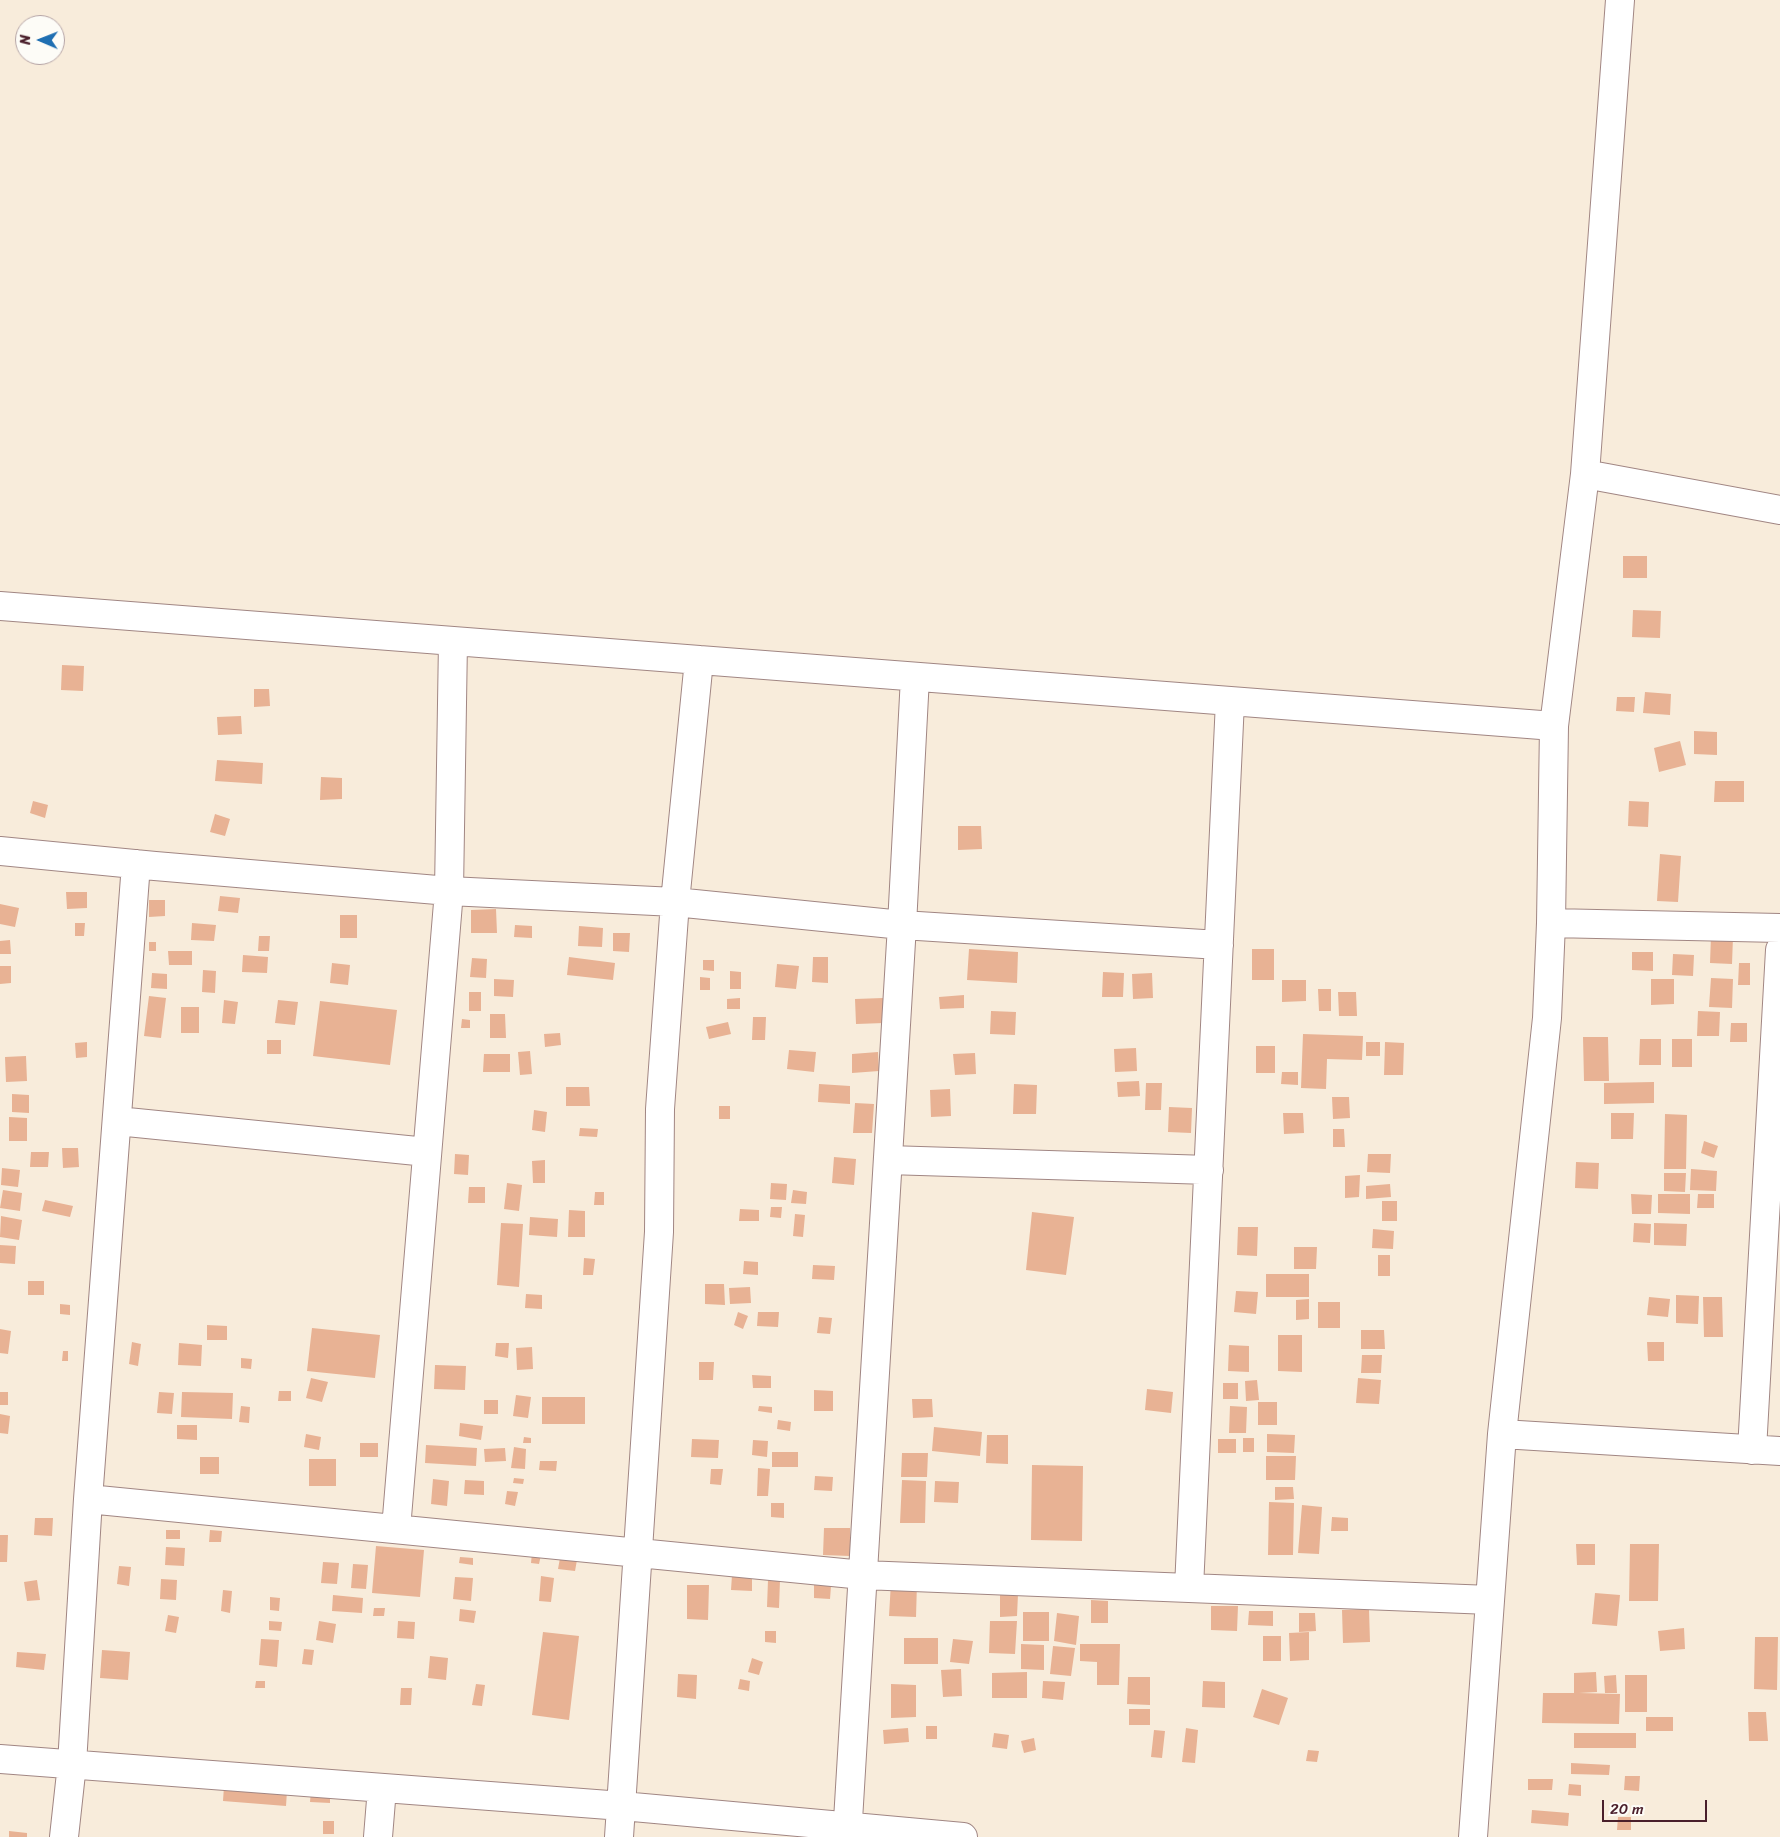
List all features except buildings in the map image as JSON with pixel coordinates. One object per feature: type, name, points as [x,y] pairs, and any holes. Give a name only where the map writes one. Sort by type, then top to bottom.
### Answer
[{"type":"street","points":[[1474,1837],[1502,1434],[1547,1018],[1551,923],[1554,726],[1585,474],[1620,0]]},
{"type":"street","points":[[1585,474],[1780,510]]},
{"type":"street","points":[[0,606],[1554,726]]},
{"type":"street","points":[[396,1529],[449,891],[453,641]]},
{"type":"street","points":[[619,1837],[659,1232],[660,1109],[675,902],[699,660]]},
{"type":"street","points":[[847,1832],[902,925],[914,677]]},
{"type":"street","points":[[1189,1588],[1230,701]]},
{"type":"street","points":[[0,851],[449,891],[675,902],[902,925],[1219,945]]},
{"type":"street","points":[[64,1837],[72,1764],[88,1500],[136,864]]},
{"type":"street","points":[[1551,923],[1780,928]]},
{"type":"street","points":[[1752,1450],[1780,950]]},
{"type":"street","points":[[116,1121],[428,1152]]},
{"type":"street","points":[[888,1160],[1209,1170]]},
{"type":"street","points":[[1502,1434],[1780,1451]]},
{"type":"street","points":[[88,1500],[863,1575],[1490,1600]]},
{"type":"street","points":[[0,1759],[622,1806],[847,1832],[963,1837]]},
{"type":"street","points":[[378,1837],[382,1788]]}]
